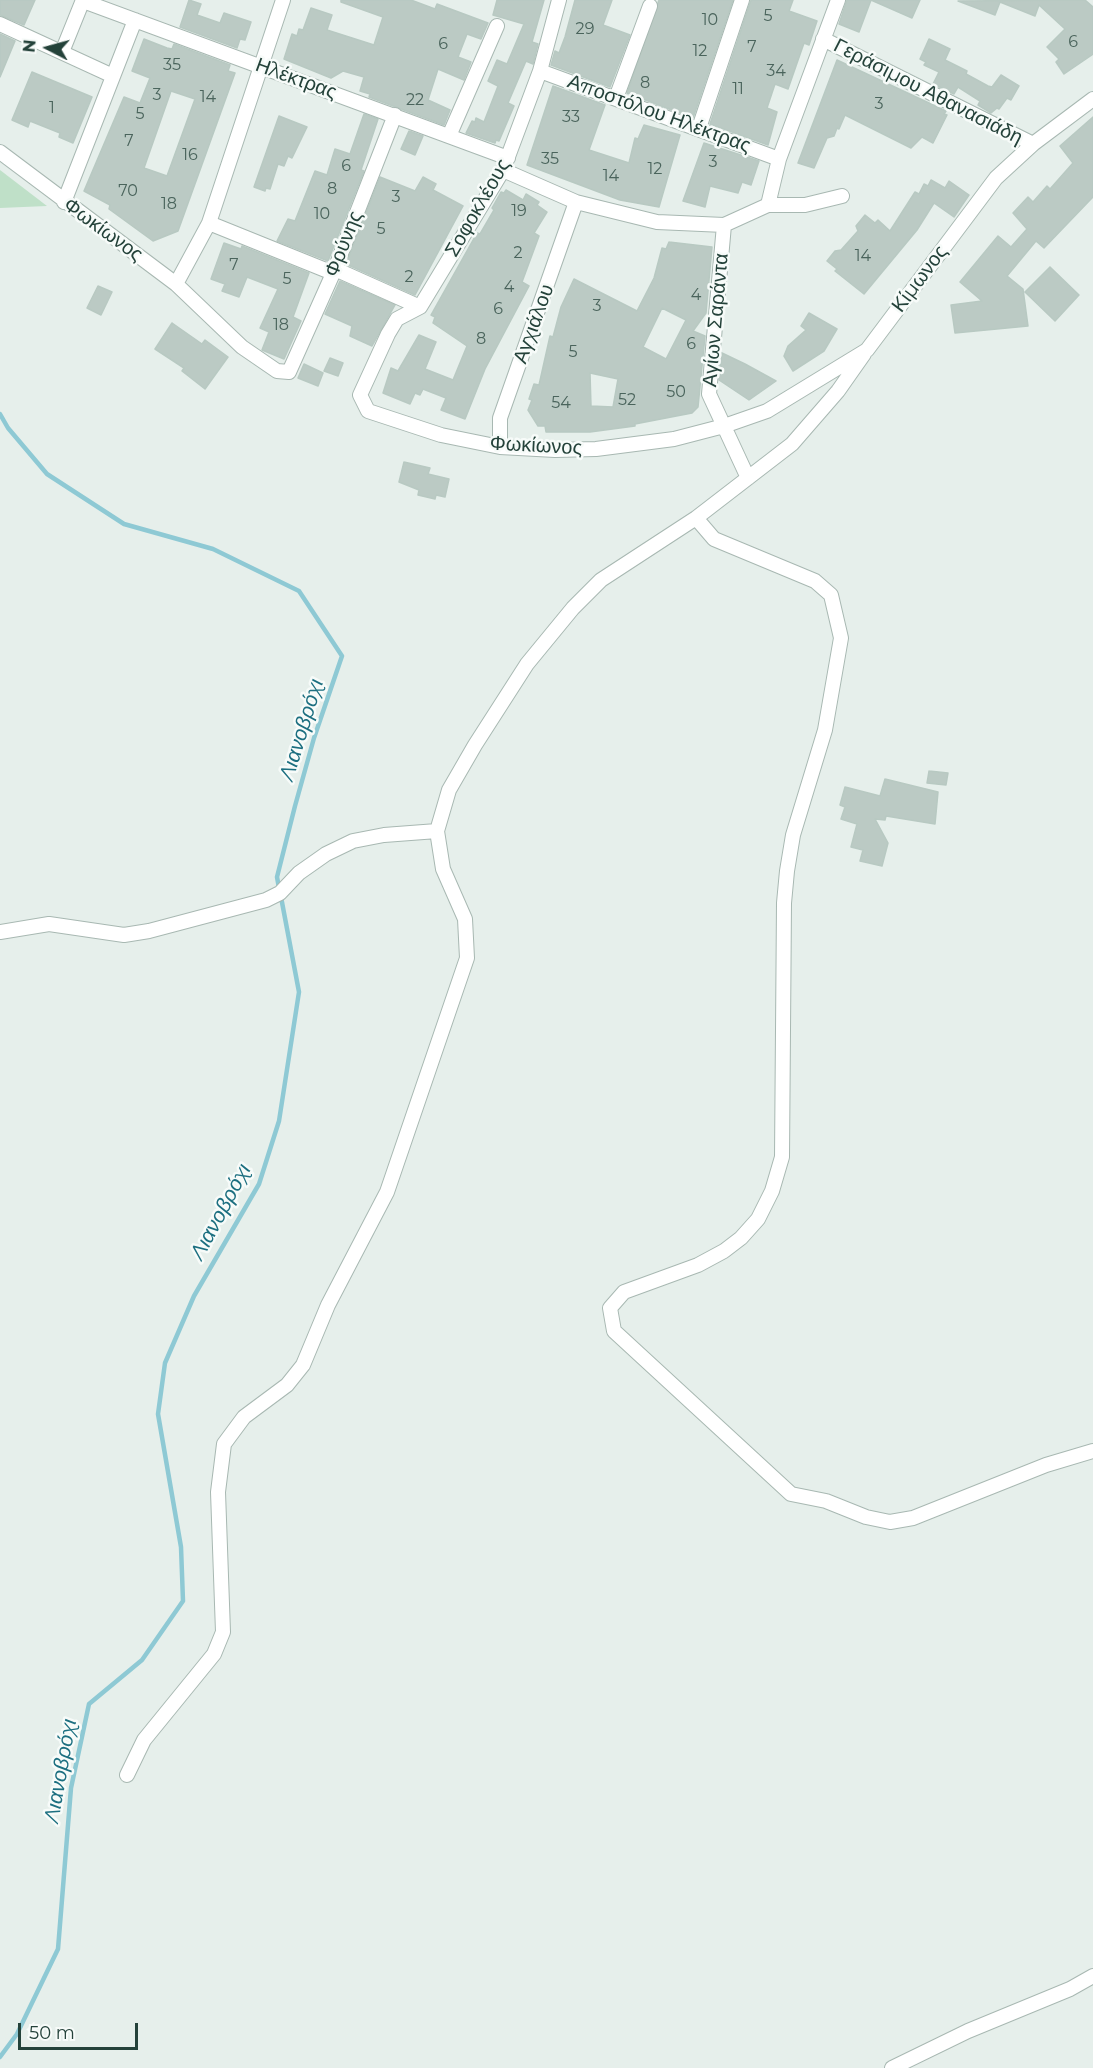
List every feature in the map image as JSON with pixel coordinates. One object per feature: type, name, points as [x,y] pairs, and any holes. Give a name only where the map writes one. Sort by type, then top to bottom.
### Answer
[{"type":"street","points":[[63,52],[83,0]]},
{"type":"street","name":"Ηλέκτρας","points":[[83,0],[449,136],[576,202],[657,222],[724,225],[768,205],[805,205],[842,196]]},
{"type":"street","points":[[176,284],[209,223],[263,67],[283,0]]},
{"type":"street","name":"Σοφοκλέους","points":[[360,395],[397,319],[420,307],[506,164],[540,71],[559,0]]},
{"type":"street","points":[[699,128],[742,0]]},
{"type":"street","points":[[768,205],[779,159],[838,0]]},
{"type":"street","points":[[616,98],[650,6]]},
{"type":"street","points":[[64,202],[135,20]]},
{"type":"street","points":[[0,24],[113,76]]},
{"type":"street","points":[[449,136],[497,26]]},
{"type":"street","name":"Γεράσιμου Αθανασιάδη","points":[[823,39],[1033,144]]},
{"type":"street","name":"Αποστόλου Ηλέκτρας","points":[[540,71],[779,159]]},
{"type":"street","name":"Κίμωνος","points":[[724,426],[766,411],[867,350],[996,178],[1033,144],[1093,99]]},
{"type":"street","name":"Φρύνης","points":[[289,372],[334,271],[395,115]]},
{"type":"street","name":"Φωκίωνος","points":[[0,152],[176,284],[242,347],[277,371],[289,372]]},
{"type":"street","name":"Αγχιάλου","points":[[500,447],[500,418],[576,202]]},
{"type":"street","points":[[209,223],[420,307]]},
{"type":"street","name":"Αγίων Σαράντα","points":[[724,225],[709,394],[748,478]]},
{"type":"street","points":[[127,1774],[144,1740],[214,1654],[223,1632],[218,1492],[224,1444],[244,1417],[287,1385],[303,1365],[328,1305],[387,1192],[457,991],[467,958],[465,920],[444,869],[437,831],[449,790],[527,664],[573,608],[601,580],[696,518],[792,444],[838,391],[867,350]]},
{"type":"street","name":"Φωκίωνος","points":[[360,395],[368,411],[441,435],[500,447],[596,449],[674,438],[724,426]]},
{"type":"street","points":[[696,518],[714,539],[815,581],[831,595],[841,638],[825,730],[793,835],[787,871],[784,903],[782,1157],[772,1191],[758,1219],[741,1238],[724,1251],[698,1265],[624,1292],[610,1308],[614,1331],[791,1494],[826,1501],[866,1517],[890,1522],[913,1518],[1046,1465],[1093,1451]]},
{"type":"street","points":[[0,932],[49,924],[124,935],[149,931],[266,900],[280,893],[299,873],[326,854],[353,841],[384,835],[437,831]]},
{"type":"street","points":[[892,2068],[968,2031],[1070,1989],[1093,1976]]},
{"type":"green space","points":[[0,170],[47,206],[0,208]]},
{"type":"building","points":[[0,0],[35,0],[24,25],[0,15]]},
{"type":"building","points":[[189,0],[201,4],[197,15],[220,23],[224,13],[251,22],[245,40],[240,39],[237,48],[180,27]]},
{"type":"building","points":[[341,0],[411,0],[435,9],[437,4],[488,23],[481,39],[467,34],[458,57],[471,62],[464,80],[438,69],[428,100],[450,110],[444,125],[369,97],[370,94],[360,91],[364,77],[343,71],[331,78],[284,59],[292,34],[297,36],[299,29],[303,30],[311,8],[332,15],[327,30],[374,45],[383,17],[341,2]]},
{"type":"building","points":[[497,0],[544,0],[532,42],[538,44],[533,64],[526,61],[508,103],[514,106],[499,141],[496,140],[495,143],[466,133],[476,118],[484,122],[498,86],[488,81],[497,60],[507,64],[524,24],[493,15]]},
{"type":"building","points":[[575,0],[612,0],[603,25],[630,35],[610,87],[551,65],[555,51],[559,53],[565,37]]},
{"type":"building","points":[[659,0],[733,0],[693,118],[627,93]]},
{"type":"building","points":[[751,0],[793,0],[789,11],[817,21],[809,45],[804,43],[788,89],[775,84],[767,108],[777,112],[768,145],[710,124]]},
{"type":"building","points":[[847,0],[871,0],[859,32],[839,24]]},
{"type":"building","points":[[871,0],[920,0],[912,18]]},
{"type":"building","points":[[1085,0],[1093,7],[1093,54],[1064,74],[1056,62],[1059,59],[1047,47],[1065,29],[1039,5],[1035,16],[1000,2],[995,15],[958,1]]},
{"type":"building","points":[[0,34],[15,41],[0,77]]},
{"type":"building","points":[[144,39],[172,49],[174,44],[230,65],[228,71],[235,73],[178,231],[153,241],[109,209],[110,205],[84,191],[124,97],[140,103],[150,78],[132,71]],"holes":[[[171,91],[195,99],[167,176],[144,168]]]},
{"type":"building","points":[[929,39],[950,49],[945,60],[967,71],[966,74],[988,86],[992,87],[1001,75],[1019,86],[1011,100],[1007,98],[999,109],[991,113],[978,105],[980,101],[958,87],[954,94],[933,84],[939,72],[924,65],[926,62],[920,59]]},
{"type":"building","points":[[837,60],[946,111],[944,114],[947,115],[933,143],[922,137],[911,148],[845,115],[834,136],[827,138],[814,168],[798,163]]},
{"type":"building","points":[[32,72],[92,97],[73,143],[59,137],[60,133],[30,121],[28,127],[12,120]]},
{"type":"building","points":[[553,86],[605,105],[589,150],[629,163],[635,138],[638,139],[644,125],[680,135],[659,207],[620,200],[527,165]]},
{"type":"building","points":[[364,114],[378,119],[361,170],[364,171],[328,261],[277,241],[288,219],[295,221],[315,171],[327,175],[335,149],[350,154]]},
{"type":"building","points":[[279,116],[307,127],[292,158],[288,156],[284,166],[278,164],[270,189],[266,188],[265,191],[254,187]]},
{"type":"building","points":[[1093,117],[1093,197],[1044,248],[1036,241],[1007,276],[1023,289],[1028,326],[955,333],[951,305],[982,301],[960,282],[998,236],[1011,247],[1027,229],[1013,213],[1028,197],[1033,202],[1047,186],[1050,189],[1073,163],[1060,146]]},
{"type":"building","points":[[409,131],[423,136],[415,155],[401,149]]},
{"type":"building","points":[[704,143],[759,161],[751,185],[742,182],[738,193],[710,186],[705,207],[683,201]]},
{"type":"building","points":[[380,177],[415,191],[423,177],[436,184],[433,190],[463,206],[415,295],[346,264]]},
{"type":"building","points":[[931,180],[945,188],[949,181],[969,195],[954,217],[934,203],[917,230],[864,294],[835,271],[837,269],[827,261],[835,251],[841,250],[858,231],[856,226],[865,215],[875,223],[878,220],[890,231],[915,192],[919,194],[924,184],[928,186]]},
{"type":"building","points":[[506,190],[523,200],[526,194],[539,202],[537,205],[547,212],[534,233],[539,236],[522,282],[529,286],[485,369],[465,419],[441,410],[446,398],[423,389],[420,395],[415,393],[410,404],[383,393],[391,368],[398,371],[419,335],[436,342],[425,369],[453,380],[467,346],[433,323],[435,317],[431,315],[477,233],[480,234],[494,210],[492,208],[501,192],[504,193]]},
{"type":"building","points":[[669,242],[712,247],[706,313],[693,331],[705,336],[698,407],[692,413],[635,424],[635,426],[590,432],[546,432],[545,426],[538,426],[528,410],[532,400],[529,399],[534,384],[539,385],[550,336],[553,337],[561,307],[574,279],[637,311],[654,278],[662,248],[666,249]],"holes":[[[662,308],[686,320],[666,359],[643,347]],[[590,373],[618,379],[613,407],[591,406]]]},
{"type":"building","points":[[224,243],[241,249],[242,246],[309,273],[293,317],[301,321],[284,359],[262,350],[269,332],[260,328],[278,289],[247,277],[239,297],[222,291],[225,284],[211,279]]},
{"type":"building","points":[[1050,267],[1079,295],[1055,321],[1025,292]]},
{"type":"building","points":[[340,281],[395,305],[372,346],[350,336],[352,326],[325,314]]},
{"type":"building","points":[[98,286],[112,292],[101,315],[87,308]]},
{"type":"building","points":[[809,313],[837,329],[824,351],[793,371],[784,356],[788,346],[806,330],[801,326]]},
{"type":"building","points":[[172,323],[202,344],[205,340],[228,357],[205,389],[182,371],[184,368],[155,349]]},
{"type":"building","points":[[722,353],[776,381],[749,400],[719,380]]},
{"type":"building","points":[[330,358],[343,363],[338,376],[324,371]]},
{"type":"building","points":[[304,364],[323,373],[318,386],[298,378]]},
{"type":"building","points":[[404,462],[430,468],[428,474],[449,479],[445,497],[436,495],[435,499],[418,495],[419,490],[399,482]]},
{"type":"building","points":[[929,771],[948,773],[946,785],[927,783]]},
{"type":"building","points":[[885,779],[938,792],[935,824],[886,816],[885,820],[875,819],[888,843],[882,866],[860,861],[863,850],[851,847],[857,824],[841,819],[845,807],[840,805],[845,787],[880,796]]},
{"type":"waterway","name":"Λιανοβρόχι","points":[[0,414],[8,428],[47,474],[124,524],[213,549],[299,591],[342,656],[314,738],[295,806],[277,877],[279,888]]},
{"type":"waterway","name":"Λιανοβρόχι","points":[[0,2057],[17,2034],[58,1949],[71,1788],[89,1704],[142,1660],[183,1601],[181,1547],[158,1414],[165,1363],[194,1296],[259,1184],[279,1121],[299,992],[281,897]]}]
